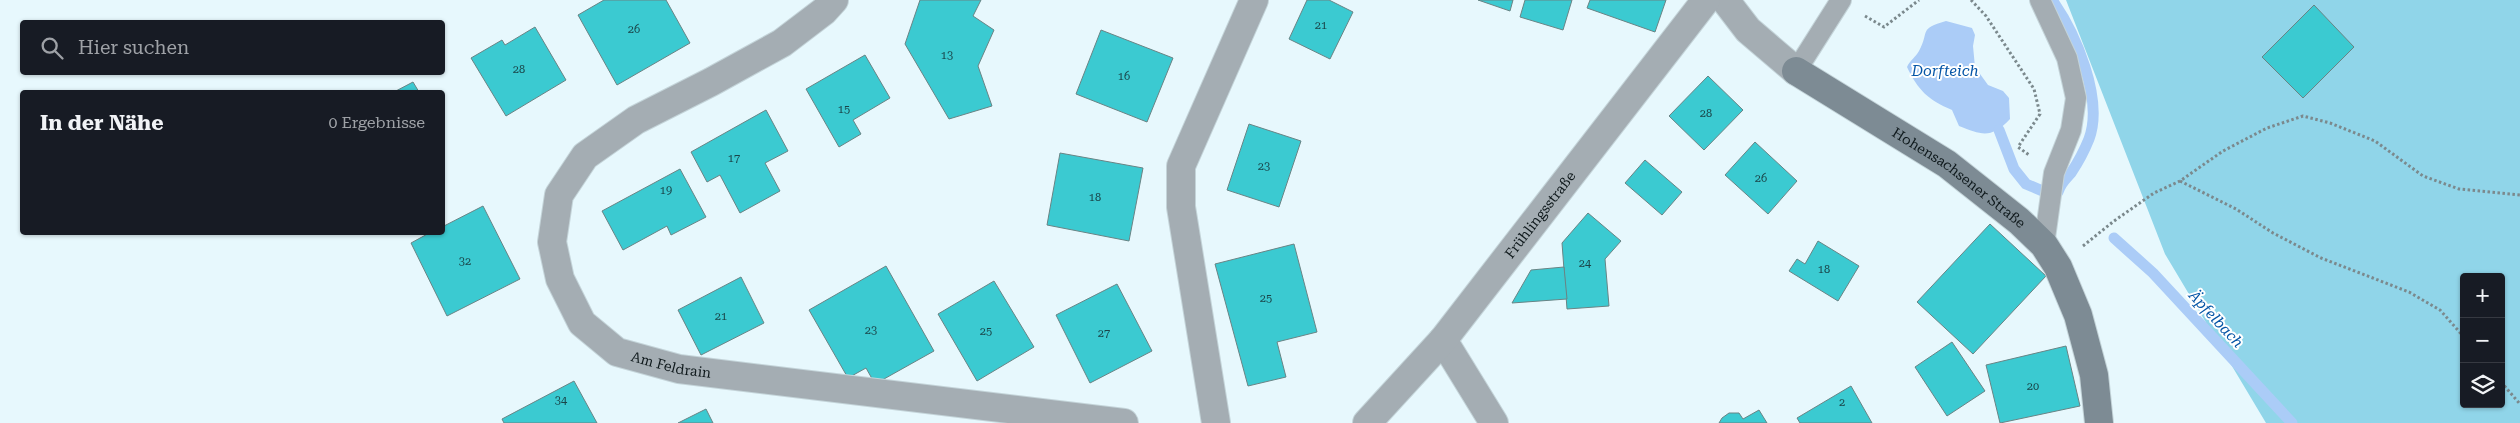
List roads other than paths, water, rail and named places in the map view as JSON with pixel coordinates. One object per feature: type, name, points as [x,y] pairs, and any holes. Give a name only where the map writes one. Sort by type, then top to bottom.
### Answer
[{"type":"street","name":"Am Feldrain","points":[[834,0],[824,11],[782,42],[711,82],[636,120],[585,156],[559,195],[552,242],[560,278],[582,324],[616,352],[679,370],[1124,423]]},
{"type":"street","points":[[1216,423],[1181,208],[1181,166],[1254,0]]},
{"type":"street","name":"Frühlingsstraße","points":[[1367,423],[1443,340],[1706,0]]},
{"type":"street","name":"Hohensachsener Straße","points":[[1725,0],[1748,30],[1947,164],[2019,221],[2044,245],[2058,267],[2078,315],[2094,375],[2099,423]]},
{"type":"street","points":[[1443,340],[1494,423]]},
{"type":"lane","points":[[2040,0],[2067,58],[2076,98],[2071,130],[2054,173],[2044,245]]},
{"type":"lane","points":[[1799,66],[1841,1]]},
{"type":"water","name":"Dorfteich","points":[[1946,21],[1972,28],[1975,35],[1973,46],[1975,67],[1988,85],[2003,91],[2009,98],[2010,119],[1997,130],[1980,133],[1959,126],[1952,110],[1930,98],[1915,82],[1907,67],[1919,51],[1928,29]]},
{"type":"waterway","name":"Äpfelbach","points":[[1999,130],[2014,169],[2026,184],[2052,195],[2058,192],[2062,183],[2071,173],[2089,139],[2093,123],[2093,105],[2085,66],[2070,30],[2052,0]]},
{"type":"waterway","name":"Äpfelbach","points":[[2114,238],[2153,273],[2292,423]]}]
